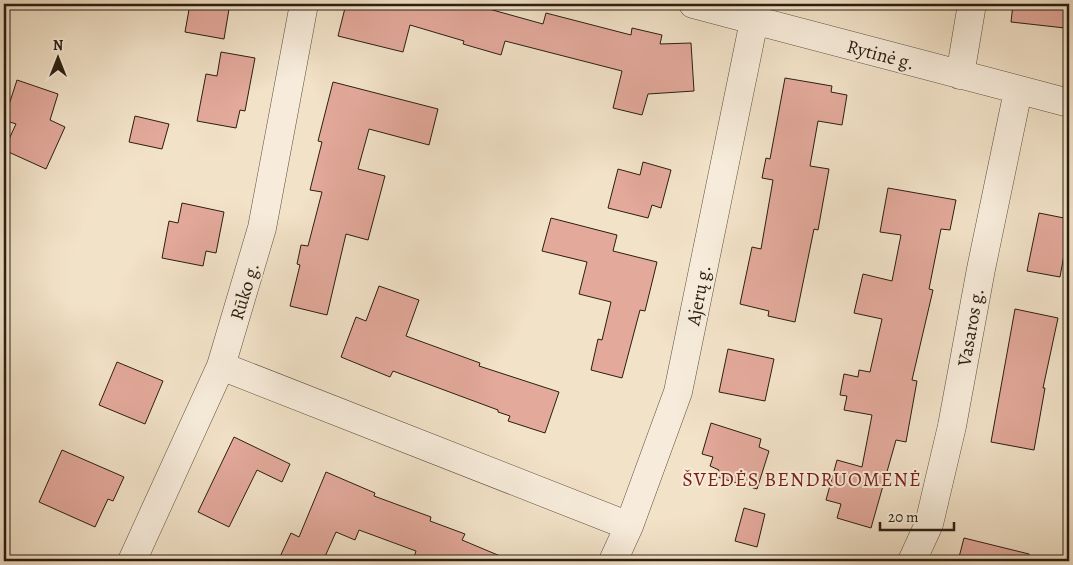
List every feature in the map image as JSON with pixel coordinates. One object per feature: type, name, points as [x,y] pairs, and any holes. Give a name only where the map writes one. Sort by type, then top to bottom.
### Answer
[{"type":"street","name":"Rūko g.","points":[[132,561],[221,366],[262,228],[304,4]]},
{"type":"street","name":"Rytinė g.","points":[[693,4],[1069,103]]},
{"type":"street","points":[[960,75],[972,4]]},
{"type":"street","name":"Ajerų g.","points":[[613,561],[629,526],[678,392],[754,21]]},
{"type":"street","name":"Vasaros g.","points":[[912,561],[929,524],[952,426],[981,269],[1018,91]]},
{"type":"street","points":[[221,366],[629,526]]},
{"type":"building","points":[[190,4],[229,9],[224,39],[185,32]]},
{"type":"building","points":[[346,4],[471,4],[543,24],[546,13],[631,35],[632,28],[662,35],[660,44],[691,43],[694,91],[648,94],[642,115],[613,108],[622,71],[505,41],[501,55],[463,44],[464,41],[410,25],[403,52],[338,36]]},
{"type":"building","points":[[1013,4],[1067,4],[1065,28],[1011,22]]},
{"type":"building","points":[[221,52],[255,58],[245,111],[240,110],[236,128],[197,121],[206,74],[217,76]]},
{"type":"building","points":[[785,78],[832,86],[831,92],[847,95],[842,125],[818,121],[810,166],[829,169],[818,230],[814,229],[795,322],[768,316],[769,311],[740,304],[752,247],[761,249],[773,180],[762,178],[766,158],[770,159]]},
{"type":"building","points":[[17,80],[58,94],[50,120],[65,127],[46,169],[4,150],[16,124],[4,120]]},
{"type":"building","points":[[333,82],[438,109],[429,145],[369,129],[358,169],[385,176],[368,240],[346,234],[327,315],[290,306],[300,265],[297,264],[301,245],[308,246],[322,192],[310,190],[322,142],[318,141]]},
{"type":"building","points":[[135,116],[169,124],[162,149],[129,142]]},
{"type":"building","points":[[643,162],[671,170],[661,208],[652,205],[648,218],[608,208],[618,169],[640,175]]},
{"type":"building","points":[[888,188],[956,200],[950,230],[941,229],[929,289],[933,290],[912,380],[917,381],[906,442],[896,440],[871,528],[837,518],[841,504],[826,500],[837,460],[862,467],[872,415],[844,410],[847,396],[840,395],[844,374],[858,377],[859,370],[870,372],[882,319],[854,313],[863,274],[892,281],[901,235],[880,232]]},
{"type":"building","points":[[182,203],[224,212],[216,253],[206,251],[203,266],[162,258],[169,221],[178,223]]},
{"type":"building","points":[[1039,213],[1069,219],[1069,244],[1066,244],[1060,277],[1027,271]]},
{"type":"building","points":[[551,218],[617,235],[613,251],[657,262],[645,311],[640,310],[622,378],[591,370],[598,339],[602,340],[611,302],[579,294],[587,262],[542,251]]},
{"type":"building","points":[[379,286],[419,300],[406,336],[480,363],[479,366],[559,392],[545,433],[508,421],[510,416],[498,412],[498,410],[393,371],[390,377],[341,357],[356,317],[366,321]]},
{"type":"building","points":[[1015,309],[1058,318],[1043,388],[1045,388],[1034,450],[991,442]]},
{"type":"building","points":[[728,349],[774,359],[765,401],[719,392]]},
{"type":"building","points":[[117,362],[163,381],[145,424],[99,405]]},
{"type":"building","points":[[711,423],[761,439],[759,447],[769,451],[757,489],[717,477],[719,470],[710,466],[713,457],[702,454]]},
{"type":"building","points":[[234,437],[290,464],[282,482],[257,470],[229,527],[198,512]]},
{"type":"building","points":[[62,450],[124,477],[113,501],[108,499],[95,527],[39,502]]},
{"type":"building","points":[[326,472],[375,493],[374,496],[431,517],[430,521],[465,534],[462,540],[512,561],[426,561],[414,557],[416,551],[359,530],[355,540],[336,532],[323,561],[278,561],[291,533],[299,537]]},
{"type":"building","points":[[744,508],[765,514],[757,547],[735,541]]},
{"type":"building","points":[[964,538],[1029,554],[1028,561],[958,561]]},
{"type":"district","name":"ŠVEDĖS BENDRUOMENĖ","points":[[802,479]]}]
